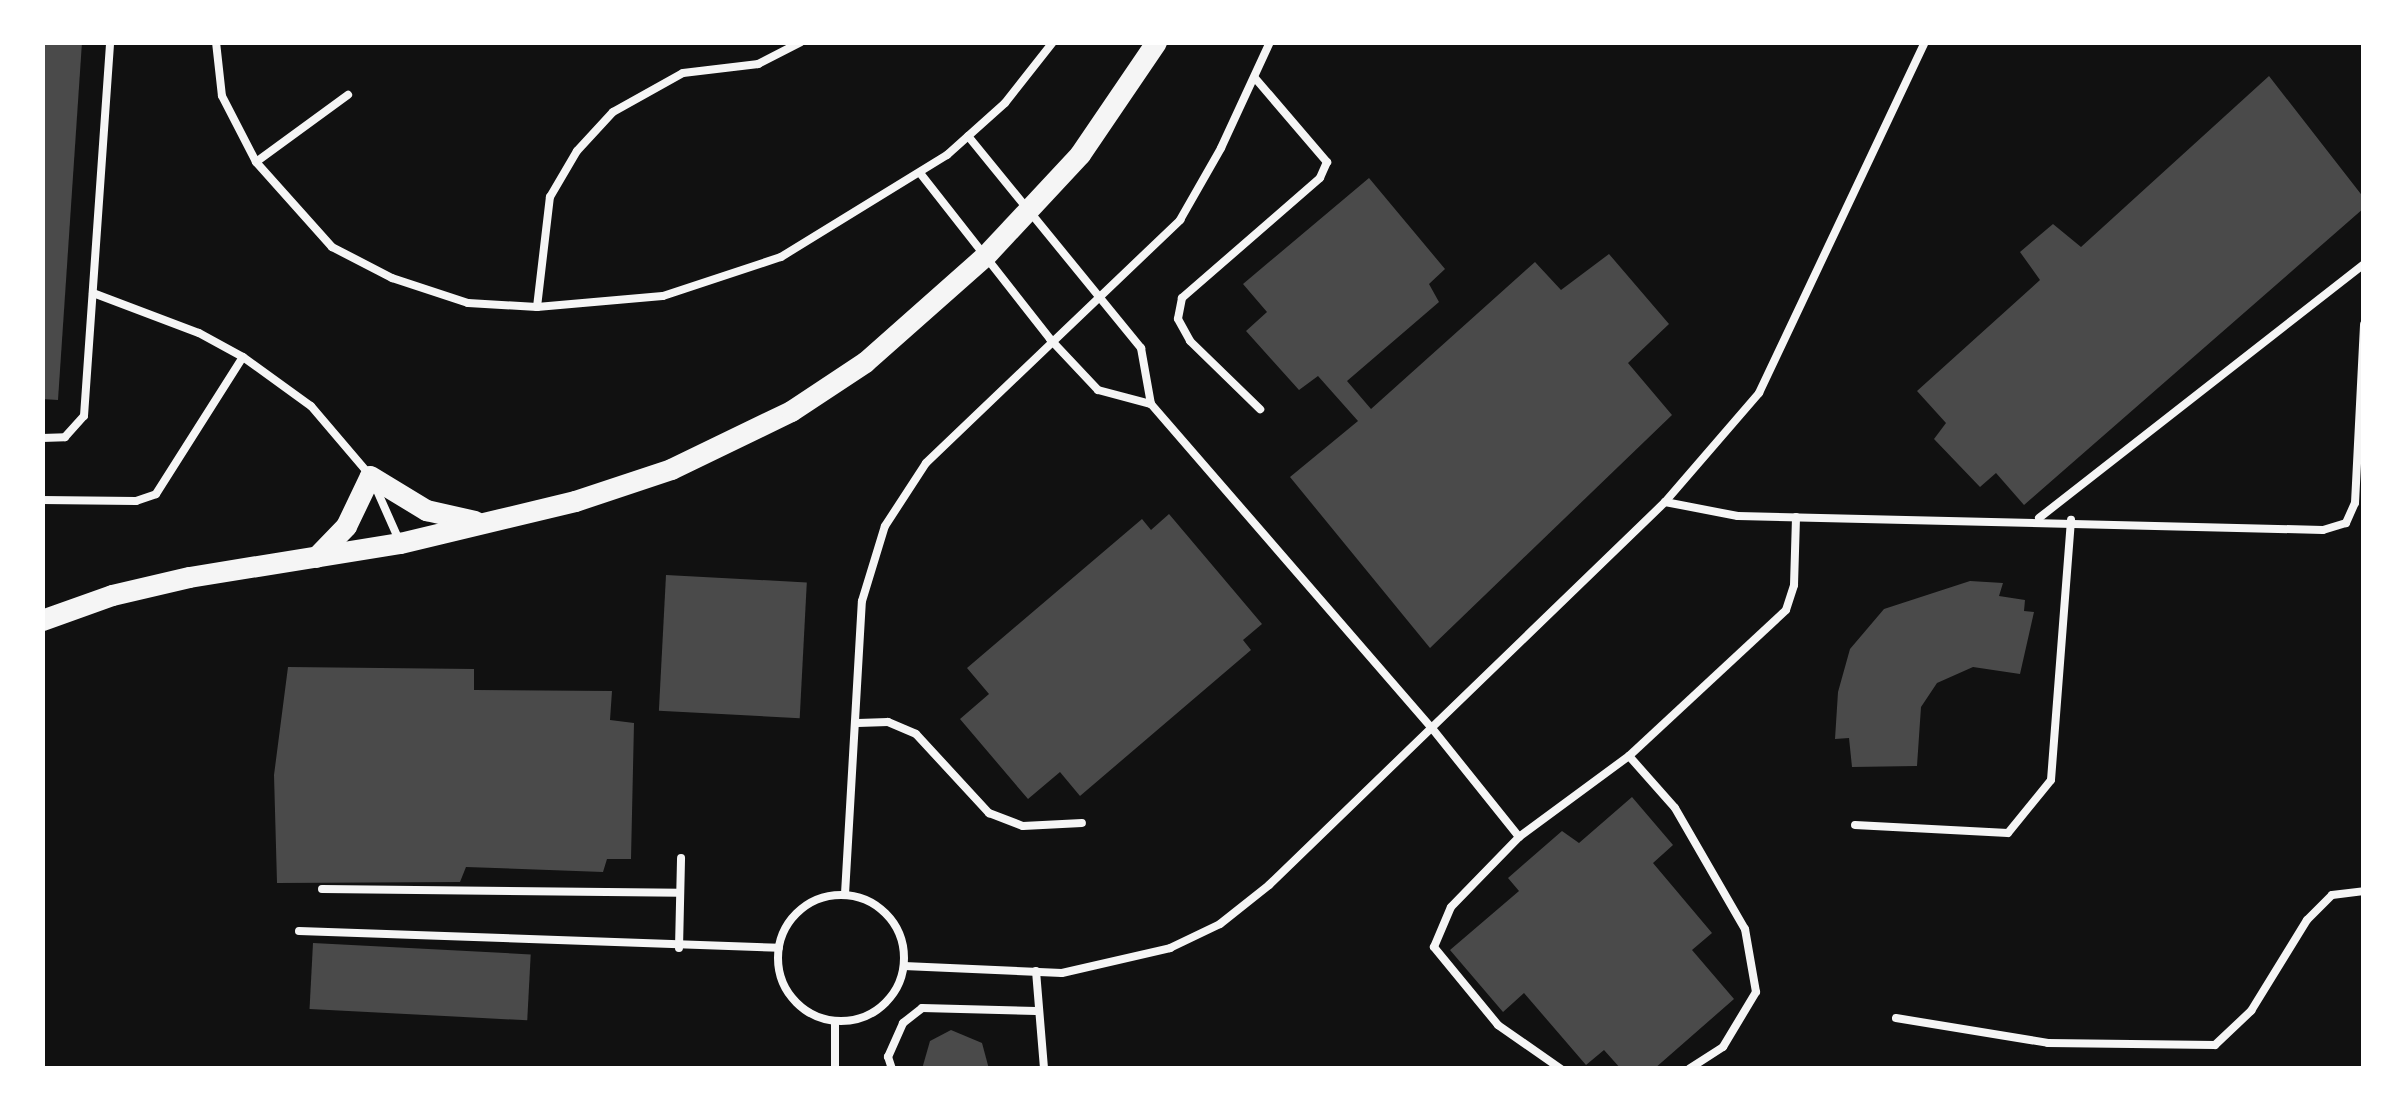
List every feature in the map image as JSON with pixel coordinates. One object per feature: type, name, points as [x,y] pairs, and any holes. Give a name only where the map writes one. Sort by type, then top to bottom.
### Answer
[{"type":"street","points":[[42,620],[170,581],[487,524],[671,469],[790,411],[866,362],[985,256],[1080,154],[1156,42]]},
{"type":"street","points":[[315,557],[346,526],[370,476],[426,510],[487,524]]},
{"type":"lane","points":[[42,438],[65,437],[84,416],[110,42]]},
{"type":"lane","points":[[216,42],[222,96],[256,162],[332,247],[372,268],[468,303],[537,308],[663,296],[781,256],[920,173],[968,136],[1005,103],[1054,42]]},
{"type":"lane","points":[[537,308],[550,197],[577,151],[613,112],[683,73],[758,64],[801,42]]},
{"type":"lane","points":[[845,894],[862,602],[884,526],[926,463],[1050,339],[1180,220],[1270,42]]},
{"type":"lane","points":[[904,966],[1062,973],[1122,962],[1220,924],[1269,885],[1665,502],[1759,393],[1925,42]]},
{"type":"lane","points":[[1255,77],[1327,162],[1319,178],[1182,298],[1178,319],[1190,341],[1260,409]]},
{"type":"lane","points":[[256,162],[348,95]]},
{"type":"lane","points":[[968,136],[1141,348],[1151,404],[1431,727],[1519,837]]},
{"type":"lane","points":[[920,173],[1050,339],[1098,390],[1151,404]]},
{"type":"lane","points":[[2037,519],[2364,264]]},
{"type":"lane","points":[[94,293],[199,333],[243,357],[311,406],[370,476],[400,543]]},
{"type":"lane","points":[[1665,502],[1738,516],[2037,519],[2324,530],[2346,523],[2355,502],[2364,324]]},
{"type":"lane","points":[[42,500],[136,501],[155,494],[243,357]]},
{"type":"lane","points":[[1561,1069],[1498,1025],[1434,947],[1450,908],[1519,837],[1629,756],[1786,610],[1794,584],[1796,517]]},
{"type":"lane","points":[[1855,825],[2008,833],[2051,779],[2071,520]]},
{"type":"lane","points":[[858,723],[888,722],[916,734],[989,813],[1023,826],[1082,823]]},
{"type":"lane","points":[[1629,756],[1675,808],[1745,929],[1756,992],[1723,1047],[1689,1069]]},
{"type":"lane","points":[[679,948],[681,858]]},
{"type":"lane","points":[[322,889],[680,893]]},
{"type":"lane","points":[[1896,1018],[2048,1043],[2215,1045],[2251,1011],[2307,920],[2332,895],[2364,891]]},
{"type":"lane","points":[[845,894],[865,899],[896,926],[904,966],[888,1001],[873,1014],[835,1022],[798,1005],[785,988],[778,948],[786,926],[802,908],[822,897],[845,894]]},
{"type":"lane","points":[[299,931],[778,948]]},
{"type":"lane","points":[[1036,971],[1044,1069]]},
{"type":"lane","points":[[892,1069],[888,1057],[903,1024],[922,1008],[1036,1011]]},
{"type":"lane","points":[[835,1022],[835,1069]]},
{"type":"building","points":[[42,42],[82,42],[58,400],[42,399]]},
{"type":"building","points":[[2269,76],[2364,198],[2364,208],[2024,505],[1996,473],[1980,487],[1934,439],[1946,423],[1917,391],[2040,280],[2020,252],[2053,224],[2081,247]]},
{"type":"building","points":[[1369,178],[1445,269],[1429,284],[1439,302],[1347,381],[1371,409],[1535,262],[1561,290],[1609,254],[1669,324],[1628,363],[1672,415],[1430,648],[1290,477],[1358,421],[1318,376],[1299,390],[1246,331],[1267,312],[1243,284]]},
{"type":"building","points":[[1169,514],[1262,624],[1243,640],[1251,650],[1080,796],[1060,772],[1028,799],[960,719],[989,694],[967,668],[1142,519],[1151,530]]},
{"type":"building","points":[[666,575],[807,582],[800,718],[659,711]]},
{"type":"building","points":[[1970,581],[2003,583],[1999,596],[2025,600],[2024,611],[2034,612],[2020,674],[1973,667],[1937,683],[1921,707],[1917,766],[1852,767],[1849,738],[1835,739],[1838,692],[1850,649],[1884,609]]},
{"type":"building","points":[[288,667],[474,669],[474,690],[612,691],[610,720],[634,723],[631,859],[607,859],[603,872],[466,867],[460,882],[277,883],[274,775]]},
{"type":"building","points":[[1632,797],[1673,845],[1653,863],[1712,933],[1692,950],[1734,999],[1654,1069],[1621,1069],[1604,1050],[1586,1065],[1524,993],[1503,1012],[1450,950],[1519,891],[1508,878],[1562,831],[1579,843]]},
{"type":"building","points":[[313,943],[531,954],[527,1020],[310,1009]]},
{"type":"building","points":[[951,1030],[982,1043],[989,1069],[922,1069],[930,1041]]}]
